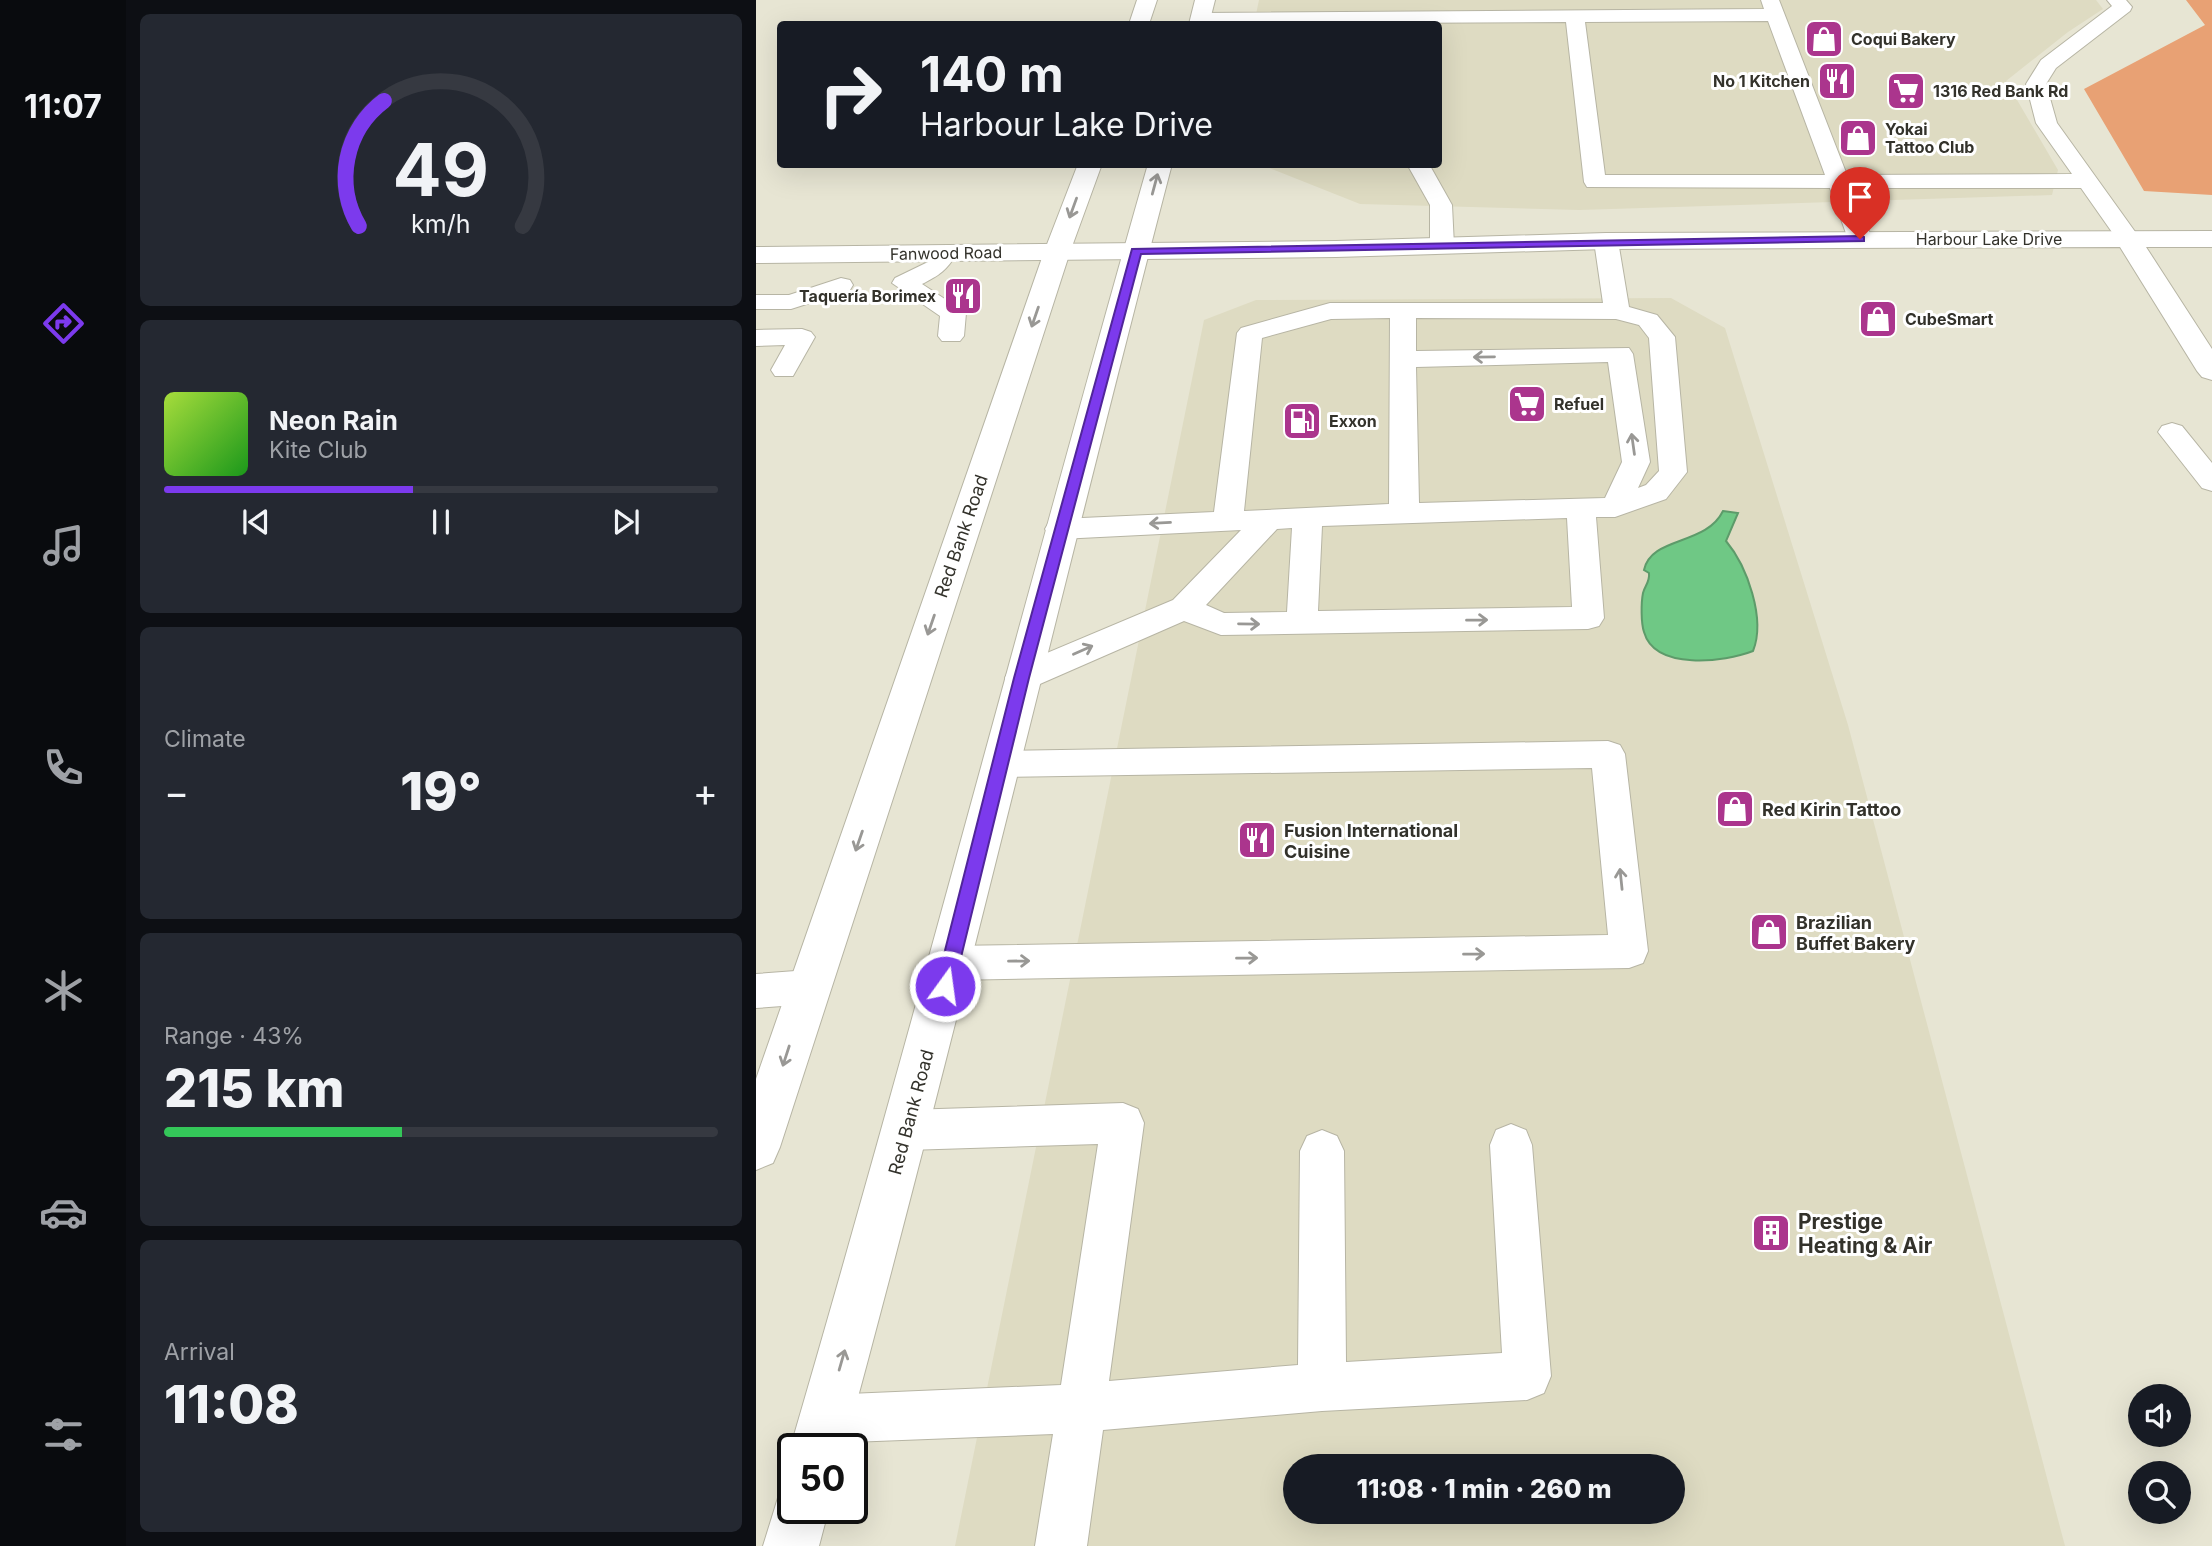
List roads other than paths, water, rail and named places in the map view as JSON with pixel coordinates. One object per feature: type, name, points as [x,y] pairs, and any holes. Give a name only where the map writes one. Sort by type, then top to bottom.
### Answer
[{"type":"main road","points":[[1140,21],[1147,0]]},
{"type":"main road","name":"Red Bank Road","points":[[756,1147],[1057,252],[1088,168]]},
{"type":"main road","name":"Red Bank Road","points":[[821,1433],[907,1130],[1060,529],[1159,168]]},
{"type":"main road","name":"Harbour Lake Drive","points":[[1136,251],[1606,241],[2212,239]]},
{"type":"main road","points":[[2129,240],[2212,371]]},
{"type":"main road","name":"Fanwood Road","points":[[758,258],[1136,251]]},
{"type":"main road","points":[[791,1546],[797,1524]]},
{"type":"lane","points":[[2116,0],[2123,7],[2048,64],[2036,84],[2047,123],[2129,240]]},
{"type":"lane","points":[[1201,14],[1461,8],[1575,16],[1773,8],[1860,239]]},
{"type":"lane","points":[[1575,16],[1595,182],[2086,181]]},
{"type":"lane","points":[[1420,168],[1441,205],[1442,246]]},
{"type":"lane","points":[[1606,241],[1617,311]]},
{"type":"lane","points":[[945,253],[937,267],[904,283],[953,313],[950,336]]},
{"type":"lane","points":[[756,327],[763,302],[791,302],[841,285]]},
{"type":"lane","points":[[1403,310],[1404,513]]},
{"type":"lane","points":[[1060,529],[1270,517],[1615,507],[1656,492],[1673,472],[1662,337],[1648,320],[1617,311],[1330,311],[1250,333],[1228,519]]},
{"type":"lane","points":[[756,338],[802,337],[784,370]]},
{"type":"lane","points":[[1403,359],[1620,354],[1662,337]]},
{"type":"lane","points":[[1615,507],[1636,462],[1620,354]]},
{"type":"lane","points":[[2172,432],[2212,482]]},
{"type":"lane","points":[[1184,608],[1221,624],[1588,618],[1581,508]]},
{"type":"lane","points":[[1302,624],[1308,516]]},
{"type":"lane","points":[[1021,678],[1184,608],[1270,517]]},
{"type":"lane","points":[[951,962],[1629,951],[1608,754],[1001,764]]},
{"type":"lane","points":[[756,991],[809,987]]},
{"type":"lane","points":[[907,1130],[1123,1123],[1060,1546]]},
{"type":"lane","points":[[831,1433],[1322,1387],[1527,1376],[1511,1145]]},
{"type":"lane","points":[[1322,1151],[1322,1387]]},
{"type":"place","name":"Coqui Bakery","points":[[1824,39]]},
{"type":"place","name":"No 1 Kitchen","points":[[1837,81]]},
{"type":"place","name":"1316 Red Bank Rd","points":[[1906,91]]},
{"type":"place","name":"Yokai Tattoo Club","points":[[1858,138]]},
{"type":"place","name":"Taquería Borimex","points":[[963,296]]},
{"type":"place","name":"CubeSmart","points":[[1878,319]]},
{"type":"place","name":"Refuel","points":[[1527,404]]},
{"type":"place","name":"Exxon","points":[[1302,421]]},
{"type":"place","name":"Red Kirin Tattoo","points":[[1735,809]]},
{"type":"place","name":"Fusion International Cuisine","points":[[1257,840]]},
{"type":"place","name":"Brazilian Buffet Bakery","points":[[1769,932]]},
{"type":"place","name":"Prestige Heating & Air","points":[[1771,1233]]}]
